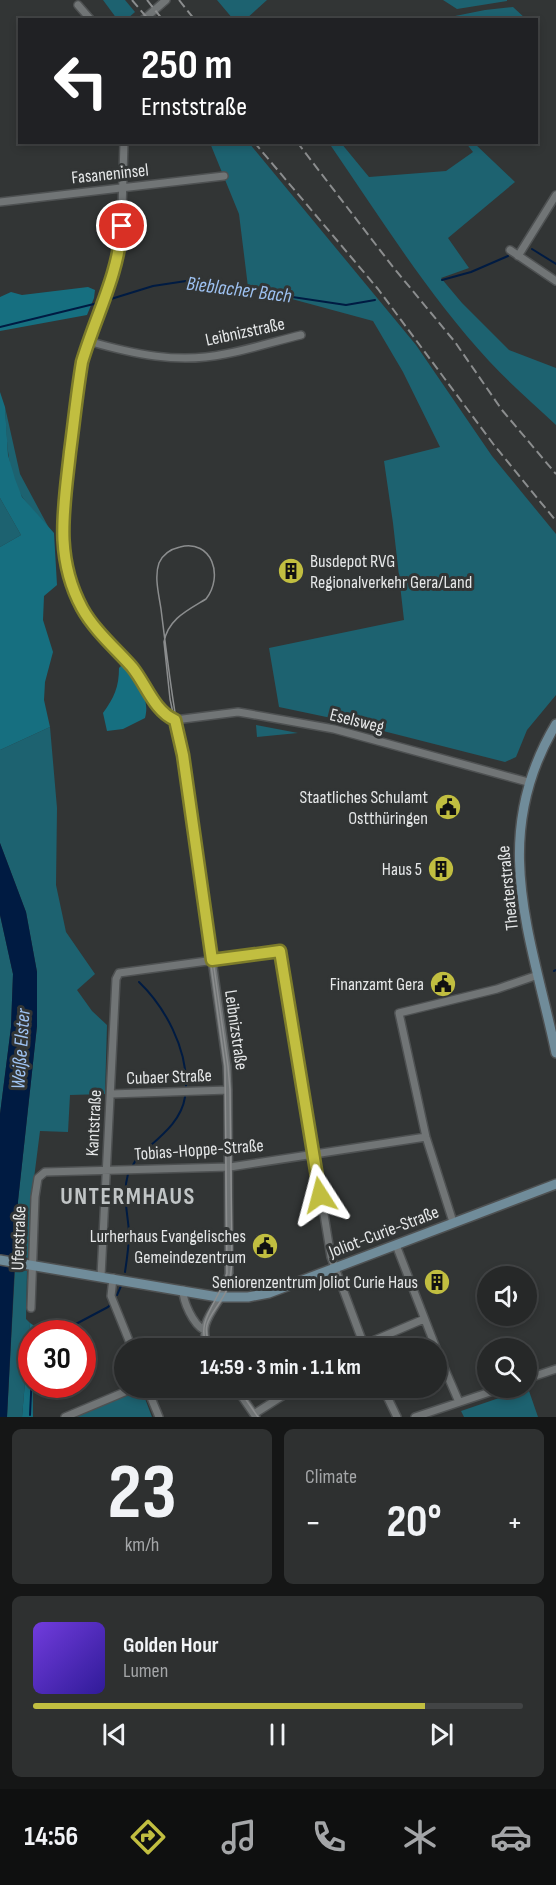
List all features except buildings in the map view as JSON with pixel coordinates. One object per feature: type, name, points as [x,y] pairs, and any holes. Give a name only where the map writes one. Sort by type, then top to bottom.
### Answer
[{"type":"main road","name":"Theaterstraße","points":[[556,724],[543,746],[528,782],[520,829],[519,861],[525,916],[556,1053]]},
{"type":"main road","name":"Joliot-Curie-Straße","points":[[0,1260],[221,1297],[248,1297],[269,1293],[335,1269],[556,1184]]},
{"type":"street","points":[[145,18],[166,0]]},
{"type":"street","points":[[78,5],[89,18]]},
{"type":"street","points":[[124,144],[121,244],[107,296],[88,341],[78,384],[62,524],[64,558],[69,578],[88,618],[135,670],[159,706],[175,720]]},
{"type":"street","name":"Fasaneninsel","points":[[0,202],[224,176]]},
{"type":"street","points":[[518,256],[556,195]]},
{"type":"street","points":[[510,250],[556,281]]},
{"type":"street","name":"Leibnizstraße","points":[[88,341],[141,355],[188,358],[224,355],[301,335]]},
{"type":"street","name":"Eselsweg","points":[[175,720],[238,712],[250,714],[334,729],[528,782]]},
{"type":"street","name":"Leibnizstraße","points":[[175,720],[183,755],[228,1090],[229,1274],[221,1297],[207,1320],[204,1330]]},
{"type":"street","points":[[212,960],[280,951],[331,1257],[361,1338]]},
{"type":"street","name":"Kantstraße","points":[[101,1276],[116,979],[119,973],[212,960]]},
{"type":"street","points":[[453,1222],[426,1137],[399,1013],[497,989],[538,975]]},
{"type":"street","name":"Cubaer Straße","points":[[111,1094],[228,1090]]},
{"type":"street","name":"Tobias-Hoppe-Straße","points":[[45,1172],[229,1167],[426,1137]]},
{"type":"street","name":"Uferstraße","points":[[31,1308],[35,1197],[38,1178],[45,1172]]},
{"type":"street","points":[[396,1245],[432,1338]]},
{"type":"street","points":[[113,1278],[111,1296],[128,1338]]},
{"type":"street","points":[[183,1290],[190,1313],[197,1325],[204,1330],[206,1338]]},
{"type":"street","points":[[382,1338],[424,1319]]},
{"type":"street","points":[[537,1375],[556,1369]]},
{"type":"street","points":[[447,1374],[459,1402]]},
{"type":"street","points":[[65,1417],[114,1396]]},
{"type":"street","points":[[415,1417],[477,1396]]},
{"type":"street","points":[[151,1398],[159,1417]]},
{"type":"street","points":[[243,1398],[255,1416],[281,1398]]},
{"type":"street","points":[[388,1398],[398,1417]]},
{"type":"shaded area","points":[[103,0],[125,0],[135,12],[128,18],[116,18]]},
{"type":"shaded area","points":[[217,0],[267,0],[247,18],[232,18]]},
{"type":"shaded area","points":[[443,0],[507,0],[507,1],[457,9]]},
{"type":"shaded area","points":[[513,7],[525,18],[453,18],[485,10]]},
{"type":"shaded area","points":[[210,144],[250,144],[416,345],[492,456],[556,534],[556,695],[527,730],[516,757],[505,762],[336,719],[279,707],[269,648],[404,620],[384,461],[440,447],[403,372],[373,321],[248,287],[239,214]]},
{"type":"shaded area","points":[[330,144],[342,144],[369,177],[446,171],[473,152],[467,144],[475,144],[515,182],[448,238],[469,268],[441,278],[462,303],[509,350],[556,368],[556,425],[497,369],[467,336],[405,255]]},
{"type":"shaded area","points":[[88,287],[95,290],[87,315],[0,331],[0,297],[11,292],[22,295]]},
{"type":"shaded area","points":[[0,392],[5,407],[8,455],[15,479],[22,497],[54,533],[57,585],[44,596],[43,620],[53,652],[45,682],[44,700],[50,727],[0,750],[0,547],[21,535],[0,498]]},
{"type":"shaded area","points":[[5,407],[20,474],[50,530],[17,488],[8,454]]},
{"type":"shaded area","points":[[0,498],[21,535],[0,547]]},
{"type":"shaded area","points":[[123,664],[144,696],[145,718],[123,729],[107,731],[103,713],[115,692],[119,668]]},
{"type":"shaded area","points":[[256,725],[298,733],[257,737]]},
{"type":"shaded area","points":[[50,727],[57,808],[56,885],[66,932],[95,974],[77,990],[92,1011],[107,1025],[105,1094],[70,1095],[68,1132],[40,1131],[31,1202],[28,1258],[15,1256],[18,1201],[37,1026],[37,972],[26,912],[0,843],[0,750]]},
{"type":"shaded area","points":[[0,915],[13,974],[11,1027],[0,1114]]},
{"type":"shaded area","points":[[15,1269],[27,1271],[27,1320],[18,1320],[18,1398],[24,1398],[22,1417],[7,1417]]},
{"type":"shaded area","points":[[24,1398],[33,1398],[33,1417],[22,1417]]},
{"type":"shaded area","points":[[114,1398],[145,1398],[152,1417],[71,1417]]},
{"type":"shaded area","points":[[499,1398],[531,1398],[538,1417],[464,1417],[461,1411]]},
{"type":"water","name":"Weiße Elster","points":[[0,843],[26,912],[37,972],[37,1026],[18,1201],[7,1417],[0,1417],[0,1114],[11,1027],[13,974],[0,915]]},
{"type":"waterway","name":"Bieblacher Bach","points":[[532,249],[556,264]]},
{"type":"waterway","name":"Bieblacher Bach","points":[[442,280],[471,272],[508,256]]},
{"type":"waterway","name":"Bieblacher Bach","points":[[0,327],[98,303],[153,286],[186,281],[346,305],[375,300]]},
{"type":"waterway","points":[[139,982],[157,1003],[173,1029],[183,1057],[186,1086]]},
{"type":"waterway","points":[[133,1165],[137,1158],[173,1123],[183,1107],[185,1097]]},
{"type":"waterway","points":[[125,1272],[129,1238],[125,1197],[128,1174]]},
{"type":"waterway","points":[[117,1295],[121,1286]]},
{"type":"waterway","points":[[83,1320],[112,1303]]},
{"type":"waterway","points":[[30,1415],[31,1398]]},
{"type":"tram line","points":[[191,546],[200,549],[212,561],[214,580],[211,590],[206,599],[174,621],[165,638],[157,586],[159,563],[165,555],[177,548],[191,546]]},
{"type":"tram line","points":[[165,638],[170,699],[182,755],[225,1066],[227,1273],[209,1311],[204,1329],[205,1338]]},
{"type":"tram line","points":[[165,638],[175,712],[184,755],[230,1090],[232,1261],[227,1289],[207,1324],[208,1338]]},
{"type":"tram line","points":[[245,1398],[258,1417]]},
{"type":"railway","points":[[132,0],[147,18]]},
{"type":"railway","points":[[147,0],[161,18]]},
{"type":"railway","points":[[179,0],[193,18]]},
{"type":"railway","points":[[256,144],[378,289],[494,445],[556,521]]},
{"type":"railway","points":[[299,144],[393,267],[455,342],[502,410],[556,474]]},
{"type":"place","name":"Busdepot RVG Regionalverkehr Gera/Land","points":[[291,571]]},
{"type":"place","name":"Staatliches Schulamt Ostthüringen","points":[[448,807]]},
{"type":"place","name":"Haus 5","points":[[441,869]]},
{"type":"place","name":"Finanzamt Gera","points":[[443,984]]},
{"type":"place","name":"Lurherhaus Evangelisches Gemeindezentrum","points":[[265,1246]]},
{"type":"place","name":"Seniorenzentrum Joliot Curie Haus","points":[[437,1282]]},
{"type":"district","name":"UNTERMHAUS","points":[[128,1196]]},
{"type":"route","points":[[122,226],[121,244],[107,296],[88,341],[78,384],[62,524],[64,558],[69,578],[88,618],[135,670],[159,706],[175,720],[183,755],[212,960],[280,951],[320,1195]]}]
